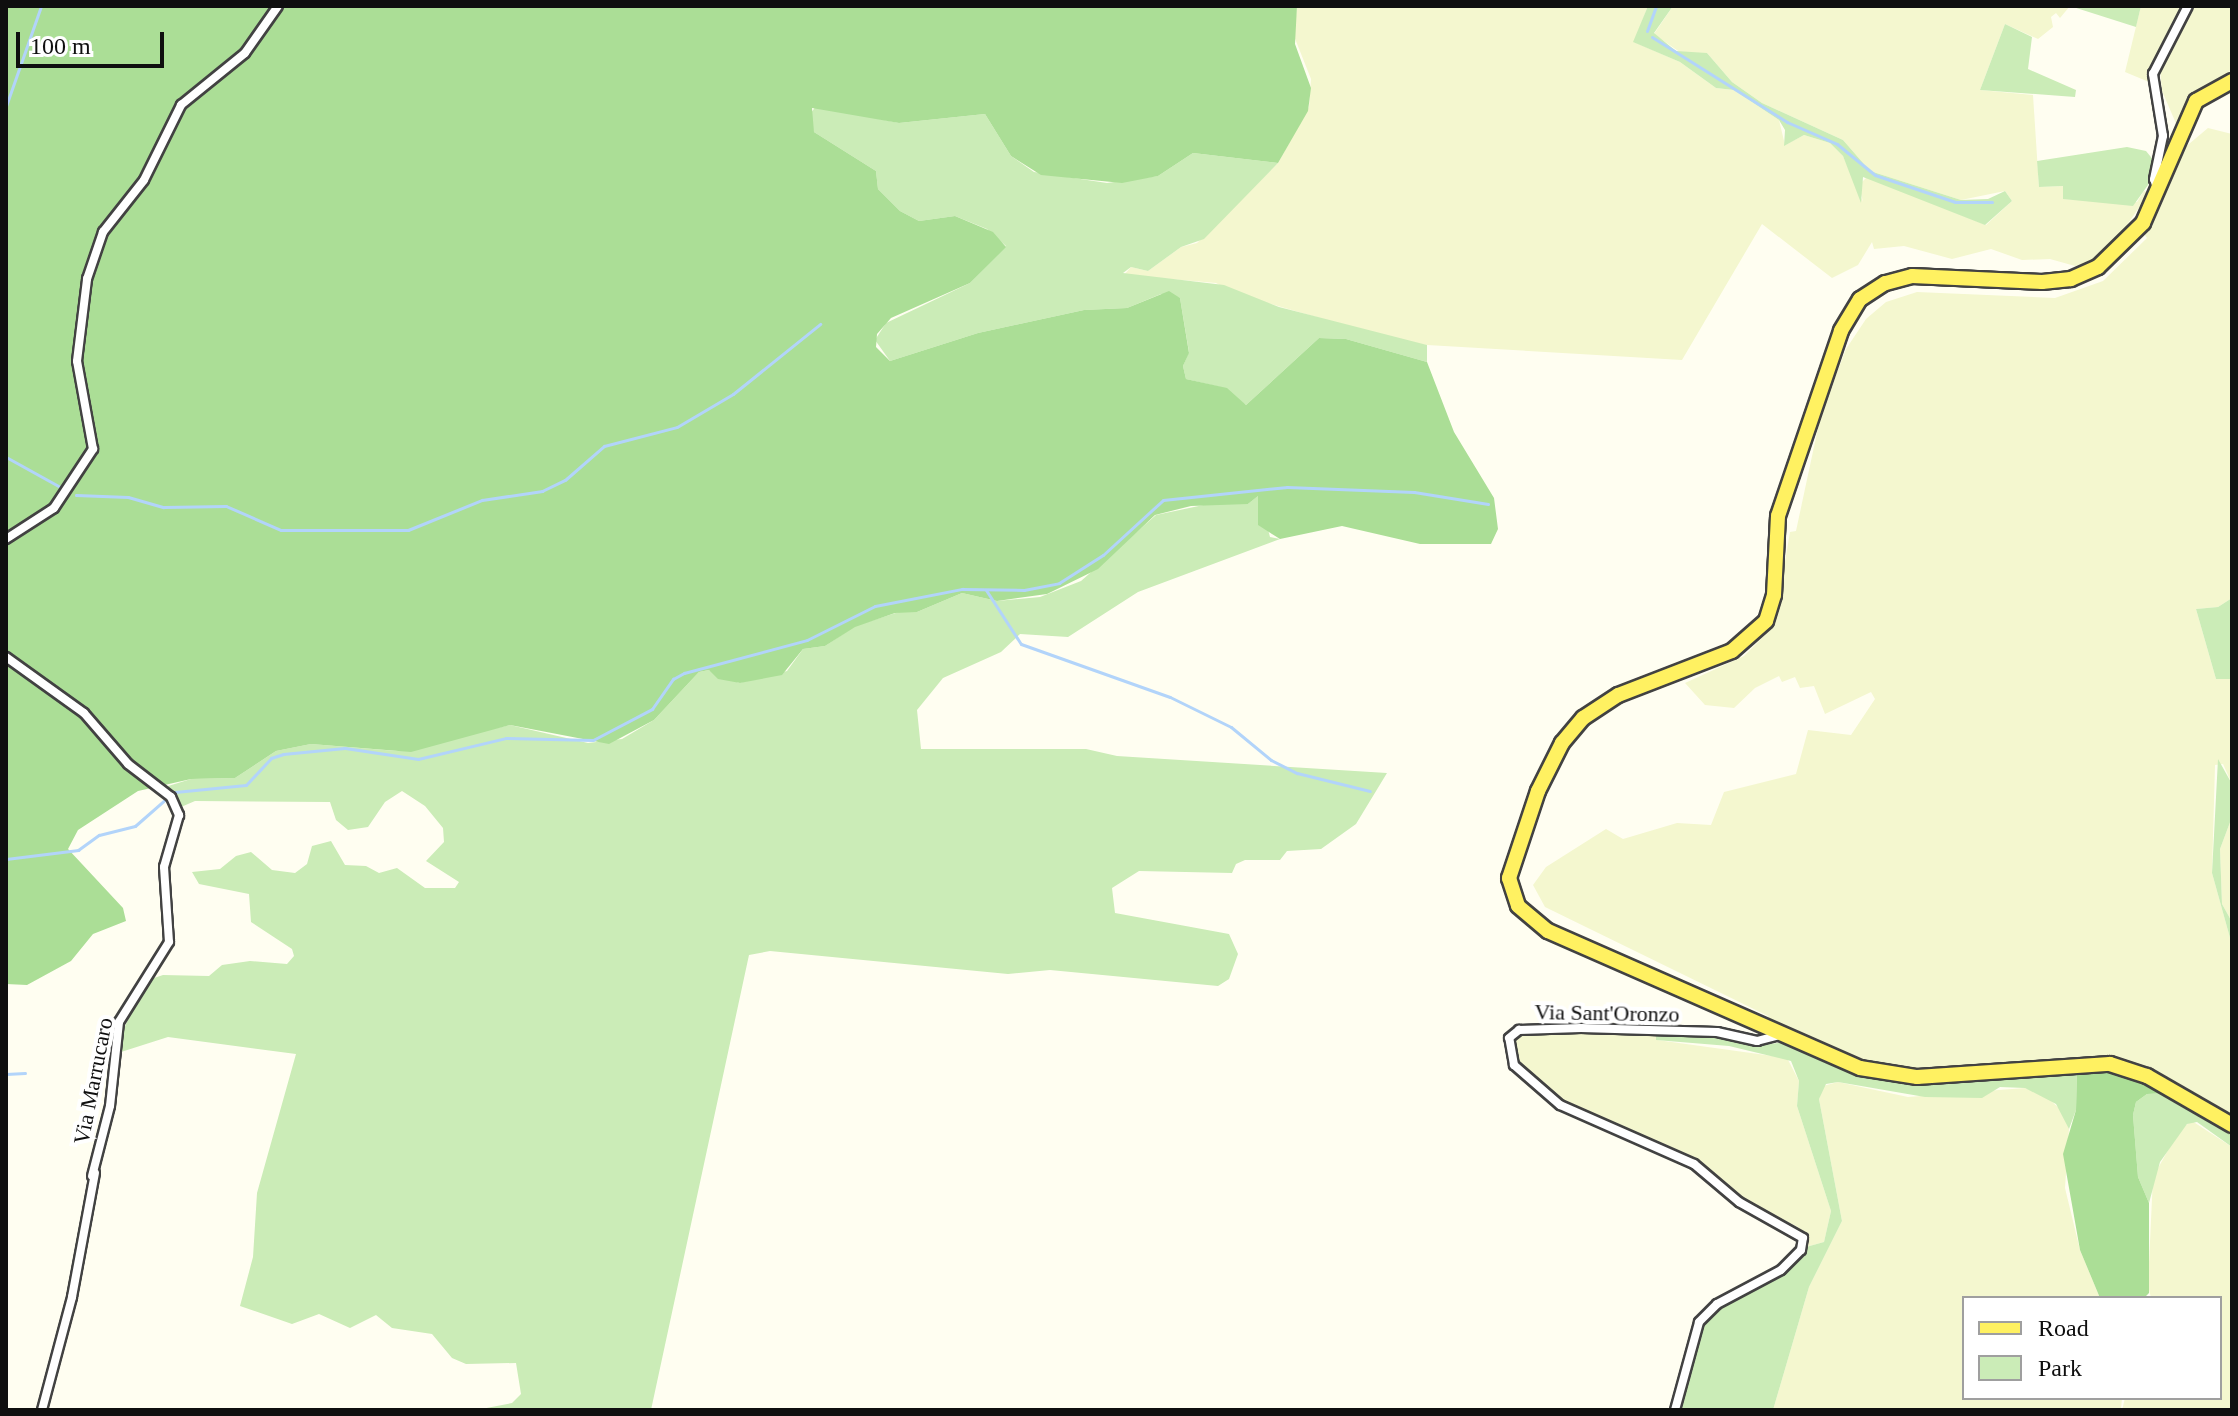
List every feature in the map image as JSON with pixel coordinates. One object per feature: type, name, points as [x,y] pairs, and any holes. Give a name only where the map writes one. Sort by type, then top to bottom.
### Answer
[{"type":"main road","points":[[2232,81],[2196,101],[2158,190],[2133,235],[2082,275],[2042,282],[1912,276],[1885,283],[1860,299],[1841,331],[1782,505],[1774,595],[1766,621],[1732,651],[1594,709],[1568,734],[1538,791],[1510,871],[1514,900],[1527,918],[1567,941],[1860,1068],[1904,1077],[2110,1064],[2147,1076],[2232,1125]]},
{"type":"street","points":[[6,539],[54,508],[93,449],[77,361],[87,279],[103,232],[144,180],[176,111],[245,53],[278,6]]},
{"type":"street","points":[[2158,190],[2154,179],[2163,136],[2153,74],[2188,6]]},
{"type":"street","name":"Via Marrucaro","points":[[6,657],[84,713],[128,764],[167,793],[179,815],[164,867],[171,937],[119,1022],[110,1106],[92,1176],[72,1297],[42,1410]]},
{"type":"street","name":"Via Sant'Oronzo","points":[[1675,1410],[1699,1322],[1717,1304],[1781,1270],[1801,1250],[1803,1238],[1796,1229],[1739,1202],[1694,1164],[1560,1105],[1514,1065],[1509,1038],[1519,1030],[1581,1028],[1717,1032],[1757,1041],[1780,1035]]},
{"type":"street","name":"Via Marrucaro","points":[[92,1176],[100,1165]]},
{"type":"green space","points":[[6,6],[1297,6],[1295,44],[1311,88],[1308,111],[1278,163],[1193,153],[1158,176],[1122,183],[1041,175],[1011,156],[985,114],[899,123],[812,108],[814,132],[876,171],[878,189],[900,211],[919,221],[955,216],[993,232],[1006,247],[970,283],[891,318],[877,334],[876,347],[890,361],[978,333],[1084,310],[1127,308],[1169,291],[1180,298],[1189,353],[1183,366],[1186,379],[1227,388],[1246,405],[1319,338],[1346,339],[1427,362],[1454,432],[1494,498],[1498,529],[1491,544],[1420,544],[1342,526],[1280,539],[1258,525],[1258,496],[1248,504],[1191,506],[1155,515],[1098,569],[1047,594],[997,601],[962,593],[917,612],[895,613],[855,627],[825,646],[803,649],[782,675],[740,683],[718,679],[709,670],[699,672],[654,720],[609,744],[510,725],[411,752],[311,744],[276,751],[235,778],[191,779],[138,791],[78,830],[68,849],[123,908],[126,921],[93,934],[71,961],[27,985],[6,984]]},
{"type":"green space","points":[[1297,6],[1648,6],[1634,42],[1680,62],[1716,88],[1734,90],[1779,120],[1785,145],[1804,135],[1830,143],[1843,156],[1863,202],[1859,185],[1867,177],[1986,225],[2012,201],[2005,191],[1961,200],[1870,171],[1843,140],[1762,103],[1732,82],[1707,53],[1681,53],[1654,34],[1673,6],[2070,6],[2060,18],[2056,13],[2051,17],[2053,27],[2038,39],[2005,24],[1980,90],[2033,95],[2039,187],[2064,186],[2063,199],[2137,202],[2144,191],[2149,193],[2116,241],[2090,263],[2075,266],[2050,259],[2022,260],[1991,249],[1952,259],[1904,246],[1874,249],[1872,242],[1858,265],[1832,278],[1762,224],[1682,360],[1410,344],[1236,294],[1216,283],[1124,275],[1131,267],[1148,271],[1181,247],[1197,243],[1278,163],[1309,107],[1311,79],[1294,36]]},
{"type":"green space","points":[[1648,6],[1673,6],[1654,33],[1676,51],[1707,53],[1732,82],[1762,103],[1843,140],[1870,171],[1961,200],[1988,199],[2005,191],[2012,201],[1985,225],[1863,177],[1861,203],[1843,156],[1830,143],[1804,135],[1784,146],[1785,130],[1779,120],[1734,90],[1716,88],[1680,62],[1633,42]]},
{"type":"green space","points":[[2070,6],[2141,6],[2136,27]]},
{"type":"green space","points":[[2141,6],[2185,6],[2149,82],[2125,72]]},
{"type":"green space","points":[[2195,6],[2232,6],[2232,78],[2201,90],[2178,128],[2162,91],[2160,70]]},
{"type":"green space","points":[[2005,24],[2032,37],[2028,69],[2076,90],[2075,97],[1980,90]]},
{"type":"green space","points":[[816,106],[899,123],[985,114],[1011,156],[1034,172],[1107,183],[1158,176],[1193,153],[1278,163],[1204,239],[1181,247],[1148,271],[1131,267],[1123,273],[1224,285],[1279,307],[1427,345],[1427,362],[1346,339],[1319,338],[1246,405],[1220,387],[1186,379],[1183,366],[1189,352],[1180,298],[1161,294],[1127,308],[1084,310],[978,333],[890,361],[875,340],[886,323],[970,283],[1006,246],[987,229],[955,216],[919,221],[900,211],[878,189],[876,171],[814,132],[808,117]]},
{"type":"green space","points":[[2208,128],[2232,134],[2232,598],[2218,607],[2196,609],[2216,679],[2232,679],[2232,784],[2223,764],[2215,765],[2212,873],[2232,945],[2232,1118],[2150,1070],[2111,1059],[1917,1071],[1862,1062],[1772,1026],[1768,1016],[1545,907],[1533,885],[1546,867],[1606,829],[1623,839],[1677,823],[1711,825],[1724,792],[1796,774],[1808,730],[1851,735],[1875,699],[1871,692],[1825,714],[1814,686],[1800,688],[1795,677],[1782,682],[1779,676],[1755,688],[1734,708],[1705,705],[1685,683],[1744,656],[1774,626],[1790,532],[1796,531],[1821,414],[1846,349],[1866,319],[1886,302],[1917,292],[2055,298],[2103,281],[2147,238],[2141,230],[2177,154]]},
{"type":"green space","points":[[2127,147],[2146,151],[2155,162],[2148,185],[2133,206],[2063,199],[2063,186],[2039,187],[2037,161]]},
{"type":"green space","points":[[1259,495],[1270,537],[1280,539],[1138,592],[1068,637],[1020,634],[1001,652],[943,678],[917,710],[921,749],[1086,749],[1117,756],[1387,773],[1356,824],[1321,849],[1287,851],[1280,860],[1245,860],[1236,864],[1232,873],[1139,871],[1112,888],[1115,913],[1229,934],[1238,954],[1229,979],[1218,986],[1050,970],[1008,974],[770,951],[749,955],[651,1410],[476,1410],[512,1403],[521,1394],[516,1363],[466,1364],[452,1358],[432,1334],[392,1328],[376,1315],[350,1328],[319,1314],[292,1324],[240,1306],[253,1257],[257,1193],[296,1054],[168,1037],[121,1052],[123,1030],[148,980],[163,975],[209,976],[222,965],[250,961],[287,964],[294,956],[292,949],[251,922],[249,894],[199,884],[192,872],[220,869],[236,856],[251,852],[272,870],[295,873],[307,864],[312,846],[331,841],[345,865],[366,866],[379,873],[397,868],[425,888],[455,888],[459,882],[426,861],[444,842],[443,828],[425,806],[402,791],[385,802],[368,827],[348,830],[336,820],[330,802],[195,801],[181,807],[165,787],[191,779],[235,778],[276,751],[311,744],[397,751],[510,725],[588,743],[622,739],[654,720],[699,672],[709,670],[739,683],[787,671],[803,649],[825,646],[855,626],[902,611],[917,612],[962,593],[997,601],[1040,597],[1081,581],[1156,515],[1213,503],[1248,504]]},
{"type":"green space","points":[[2232,598],[2232,679],[2216,679],[2196,609],[2218,607]]},
{"type":"green space","points":[[2218,759],[2232,784],[2232,817],[2220,849],[2222,904],[2232,922],[2232,945],[2212,873]]},
{"type":"green space","points":[[2232,817],[2232,922],[2222,904],[2220,849]]},
{"type":"green space","points":[[1581,1031],[1656,1036],[1657,1040],[1787,1058],[1799,1081],[1797,1106],[1831,1211],[1824,1242],[1806,1247],[1798,1227],[1741,1199],[1696,1161],[1561,1102],[1516,1063],[1512,1039],[1520,1033]]},
{"type":"green space","points":[[1656,1036],[1704,1036],[1762,1045],[1786,1042],[1857,1072],[2077,1069],[2076,1110],[2069,1129],[2056,1104],[2025,1088],[2000,1087],[1982,1098],[1925,1097],[1838,1082],[1826,1084],[1819,1099],[1842,1221],[1809,1287],[1773,1410],[1678,1410],[1701,1324],[1806,1247],[1824,1242],[1831,1211],[1797,1106],[1799,1081],[1791,1061],[1729,1046],[1656,1040]]},
{"type":"green space","points":[[2077,1069],[2130,1075],[2168,1093],[2147,1094],[2136,1102],[2133,1115],[2138,1177],[2149,1203],[2149,1293],[2146,1296],[2099,1296],[2080,1250],[2063,1154],[2076,1110]]},
{"type":"green space","points":[[1838,1082],[1908,1097],[2025,1088],[2046,1096],[2064,1113],[2069,1129],[2065,1188],[2080,1250],[2099,1296],[1962,1296],[1962,1400],[2122,1400],[2121,1410],[1773,1410],[1809,1287],[1842,1221],[1819,1099],[1823,1086]]},
{"type":"green space","points":[[2168,1093],[2232,1131],[2232,1147],[2197,1122],[2187,1124],[2160,1162],[2149,1203],[2138,1177],[2133,1115],[2136,1102],[2147,1094]]},
{"type":"green space","points":[[2192,1121],[2232,1147],[2232,1410],[2122,1410],[2124,1400],[2222,1400],[2222,1296],[2151,1296],[2148,1285],[2153,1177],[2180,1129]]},
{"type":"waterway","points":[[6,106],[41,6]]},
{"type":"waterway","points":[[1647,31],[1656,6]]},
{"type":"waterway","points":[[1652,37],[1787,122],[1837,144],[1875,175],[1955,202],[1992,202]]},
{"type":"waterway","points":[[76,495],[128,497],[164,507],[226,506],[281,530],[408,530],[482,500],[542,491],[565,480],[604,446],[677,427],[733,394],[820,324]]},
{"type":"waterway","points":[[6,457],[62,488]]},
{"type":"waterway","points":[[175,792],[246,785],[271,758],[283,754],[345,748],[418,759],[506,738],[593,740],[652,709],[673,679],[684,673],[807,640],[875,606],[962,589],[1024,590],[1059,583],[1103,555],[1163,500],[1287,487],[1414,492],[1488,504]]},
{"type":"waterway","points":[[986,590],[1021,644],[1170,697],[1231,727],[1271,760],[1297,773],[1370,791]]},
{"type":"waterway","points":[[6,859],[78,850],[99,835],[135,826],[167,798]]},
{"type":"waterway","points":[[6,1074],[25,1073]]}]
